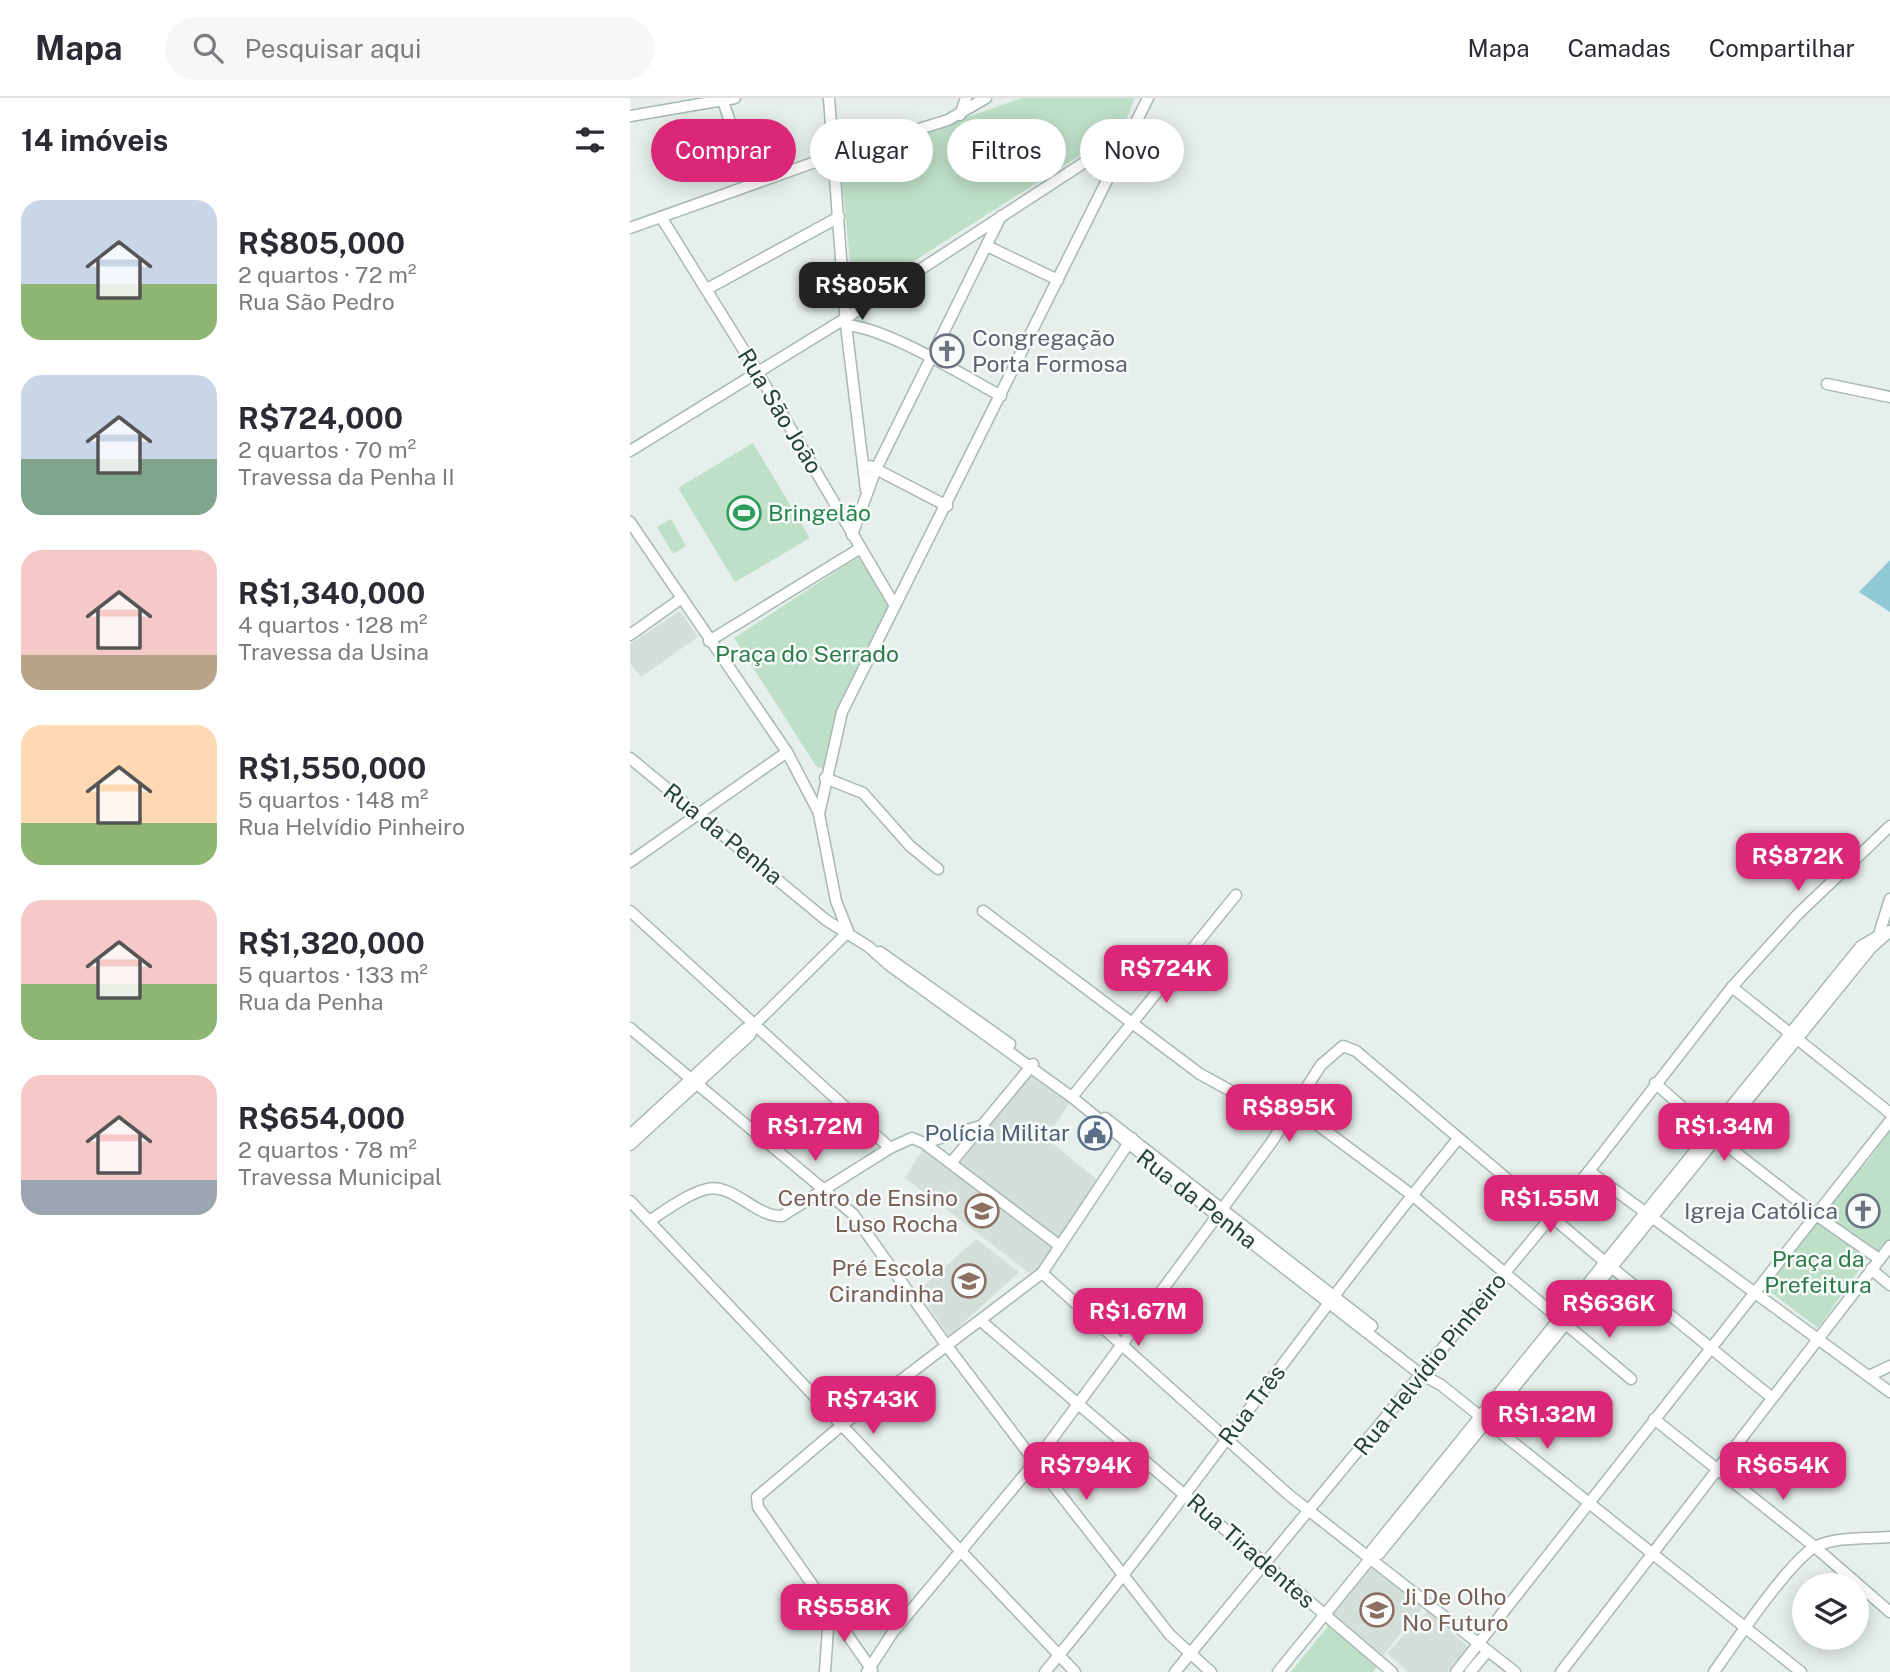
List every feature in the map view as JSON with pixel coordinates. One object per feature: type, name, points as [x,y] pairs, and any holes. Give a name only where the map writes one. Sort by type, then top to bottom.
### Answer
[{"type":"street","points":[[630,116],[736,98]]},
{"type":"street","points":[[829,98],[830,119]]},
{"type":"street","points":[[960,115],[966,98]]},
{"type":"street","points":[[933,124],[960,115],[986,98]]},
{"type":"street","points":[[1138,119],[1148,98]]},
{"type":"street","points":[[722,100],[751,184]]},
{"type":"street","points":[[630,228],[810,164]]},
{"type":"street","points":[[630,451],[846,321],[1080,165]]},
{"type":"street","points":[[835,182],[846,321],[866,490]]},
{"type":"street","points":[[819,814],[842,712],[1106,182]]},
{"type":"street","points":[[852,535],[866,490],[1001,216]]},
{"type":"street","name":"Rua São João","points":[[661,217],[758,373],[859,549],[895,606]]},
{"type":"street","points":[[707,289],[839,217]]},
{"type":"street","points":[[974,234],[1058,280]]},
{"type":"street","points":[[846,321],[932,358],[1001,396]]},
{"type":"street","points":[[1827,384],[1890,397]]},
{"type":"street","points":[[863,462],[947,506]]},
{"type":"street","points":[[630,522],[787,752],[819,814],[836,899],[848,932],[755,1024],[750,1035],[630,1135]]},
{"type":"street","points":[[709,641],[859,549]]},
{"type":"street","points":[[630,635],[682,598]]},
{"type":"street","points":[[630,862],[787,752]]},
{"type":"street","name":"Rua da Penha","points":[[630,758],[815,911],[924,981],[1033,1065],[1332,1298],[1419,1373],[1424,1373],[1801,1672]]},
{"type":"street","points":[[825,778],[863,793],[910,846],[938,869]]},
{"type":"street","name":"Rua Helvídio Pinheiro","points":[[1175,1672],[1268,1563],[1589,1171],[1732,987],[1798,914],[1890,826]]},
{"type":"street","points":[[1073,1096],[1236,895]]},
{"type":"street","points":[[815,911],[827,907],[836,899]]},
{"type":"street","points":[[1890,899],[1885,934],[1890,947]]},
{"type":"street","points":[[630,911],[890,1148]]},
{"type":"street","points":[[983,911],[1130,1024],[1217,1085],[1286,1121]]},
{"type":"street","points":[[1278,1672],[1370,1559],[1379,1554],[1528,1363],[1793,1037],[1885,934]]},
{"type":"street","points":[[1732,987],[1890,1113]]},
{"type":"street","points":[[630,1028],[825,1189],[865,1228],[947,1346],[1035,1462],[1189,1655],[1211,1672]]},
{"type":"street","points":[[1130,1141],[1042,1273],[842,1425],[760,1492],[756,1499],[758,1507],[870,1670],[894,1632],[1035,1462],[1286,1121],[1328,1057],[1339,1048],[1350,1047],[1609,1265],[1771,1396]]},
{"type":"street","points":[[951,1163],[1033,1065]]},
{"type":"street","points":[[630,1145],[695,1082]]},
{"type":"street","points":[[1655,1083],[1714,1135],[1816,1215],[1879,1259]]},
{"type":"street","points":[[1295,1108],[1412,1195],[1631,1379]]},
{"type":"street","points":[[1456,1672],[1890,1121]]},
{"type":"street","points":[[924,1143],[985,1125]]},
{"type":"street","points":[[649,1221],[705,1189],[726,1191],[770,1217],[793,1212],[890,1148],[912,1138],[924,1143],[1060,1246]]},
{"type":"street","name":"Rua Três","points":[[1045,1672],[1185,1494],[1332,1298],[1458,1139]]},
{"type":"street","points":[[1589,1171],[1890,1392]]},
{"type":"street","points":[[630,1200],[1075,1672]]},
{"type":"street","points":[[1561,1672],[1716,1467],[1890,1246]]},
{"type":"street","points":[[1871,1269],[1890,1285]]},
{"type":"street","points":[[1042,1273],[1120,1347],[1310,1512],[1487,1653],[1515,1672]]},
{"type":"street","name":"Rua Tiradentes","points":[[981,1321],[1077,1405],[1268,1563],[1385,1670]]},
{"type":"street","points":[[1869,1376],[1890,1366]]},
{"type":"street","points":[[1654,1419],[1815,1547],[1890,1612]]},
{"type":"street","points":[[1714,1672],[1795,1565],[1815,1547],[1839,1541],[1890,1537]]},
{"type":"street","points":[[825,1672],[832,1616]]},
{"type":"street","points":[[1473,1671],[1487,1653]]},
{"type":"shaded area","points":[[680,611],[698,637],[641,677],[630,663],[630,644]]},
{"type":"shaded area","points":[[1035,1069],[1073,1098],[1046,1138],[1100,1182],[1036,1278],[905,1178],[927,1142],[953,1162]]},
{"type":"shaded area","name":"Pré Escola Cirandinha","points":[[976,1239],[1019,1272],[949,1336],[918,1291]]},
{"type":"shaded area","name":"Ji De Olho No Futuro","points":[[1371,1565],[1422,1608],[1383,1655],[1331,1611]]},
{"type":"shaded area","points":[[1427,1611],[1468,1647],[1447,1672],[1408,1672],[1387,1653]]},
{"type":"green space","points":[[1022,98],[1135,98],[1127,119],[1080,119],[1080,155],[1066,164],[1066,119],[961,119]]},
{"type":"green space","points":[[947,124],[947,182],[1038,182],[854,299],[842,182],[933,182],[933,129]]},
{"type":"green space","name":"Bringelão","points":[[753,443],[810,538],[735,582],[678,488]]},
{"type":"green space","points":[[671,519],[686,546],[673,554],[657,527]]},
{"type":"green space","name":"Praça do Serrado","points":[[858,557],[892,605],[842,702],[823,769],[816,766],[734,638]]},
{"type":"green space","points":[[1890,1130],[1890,1246],[1879,1259],[1816,1215],[1868,1161]]},
{"type":"green space","name":"Praça da Prefeitura","points":[[1818,1221],[1867,1259],[1818,1328],[1765,1288]]},
{"type":"green space","points":[[1329,1625],[1378,1665],[1373,1672],[1291,1672]]},
{"type":"water","points":[[1890,560],[1890,612],[1859,592]]},
{"type":"place","name":"Congregação Porta Formosa","points":[[947,351]]},
{"type":"place","name":"Bringelão","points":[[744,513]]},
{"type":"place","name":"Polícia Militar","points":[[1095,1133]]},
{"type":"place","name":"Centro de Ensino Luso Rocha","points":[[982,1211]]},
{"type":"place","name":"Igreja Católica","points":[[1863,1211]]},
{"type":"place","name":"Pré Escola Cirandinha","points":[[969,1281]]},
{"type":"place","name":"Ji De Olho No Futuro","points":[[1377,1610]]}]
